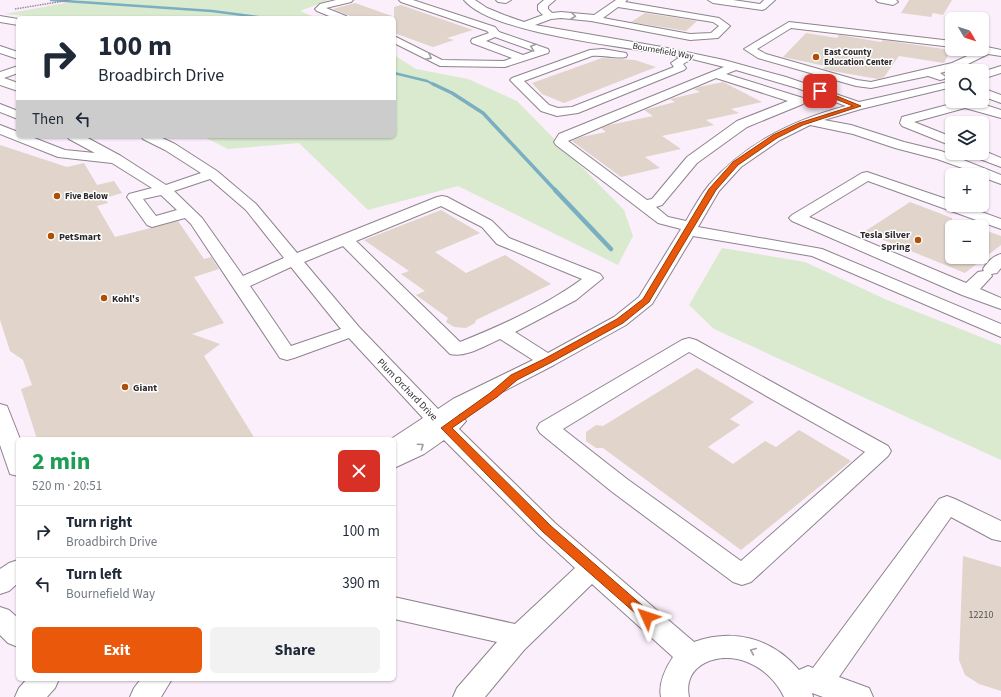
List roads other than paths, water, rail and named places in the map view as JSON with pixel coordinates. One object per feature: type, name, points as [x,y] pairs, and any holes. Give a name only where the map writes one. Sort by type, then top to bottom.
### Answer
[{"type":"street","points":[[338,16],[320,9],[323,6],[348,0]]},
{"type":"street","points":[[396,41],[440,63],[505,64],[544,51],[495,34],[491,29],[409,0]]},
{"type":"street","points":[[501,0],[506,0]]},
{"type":"street","points":[[550,0],[543,5],[543,10],[550,16]]},
{"type":"street","points":[[713,0],[762,7],[770,0]]},
{"type":"street","points":[[881,0],[894,2]]},
{"type":"street","points":[[430,8],[461,2]]},
{"type":"street","name":"Bournefield Way","points":[[461,2],[525,25],[735,66],[792,82],[852,108]]},
{"type":"street","points":[[525,25],[550,16],[561,15],[596,18],[595,19],[690,37],[714,36],[725,26],[716,20],[619,2],[596,18]]},
{"type":"street","points":[[0,19],[16,22]]},
{"type":"street","points":[[945,43],[789,25],[748,49],[762,56],[856,83],[871,85],[930,72],[968,61],[976,56]]},
{"type":"street","points":[[495,34],[476,41],[522,58]]},
{"type":"street","points":[[0,49],[16,55]]},
{"type":"street","points":[[471,51],[491,58],[495,64]]},
{"type":"street","points":[[989,51],[1001,53]]},
{"type":"street","points":[[677,63],[680,68],[574,110],[557,112],[545,108],[516,80],[590,53],[603,52],[677,63],[690,56]]},
{"type":"street","points":[[735,66],[564,136],[561,142],[663,220],[689,228],[816,252],[1000,329]]},
{"type":"street","points":[[989,73],[1001,69]]},
{"type":"street","points":[[0,76],[16,70]]},
{"type":"street","points":[[930,72],[945,80]]},
{"type":"street","points":[[644,206],[657,202],[692,160],[742,124],[799,101],[715,74]]},
{"type":"street","points":[[0,80],[16,86]]},
{"type":"street","points":[[396,446],[494,395],[514,377],[547,361],[620,321],[646,300],[713,189],[736,164],[747,155],[775,137],[806,122],[852,108],[945,85]]},
{"type":"street","points":[[989,95],[1001,99]]},
{"type":"street","points":[[898,96],[939,111]]},
{"type":"street","points":[[0,106],[12,101]]},
{"type":"street","points":[[945,139],[906,123],[906,120],[965,104],[1001,114]]},
{"type":"street","points":[[0,106],[16,114]]},
{"type":"street","points":[[852,108],[847,121],[864,132]]},
{"type":"street","points":[[806,122],[839,126],[864,132],[897,144],[946,157],[1001,180]]},
{"type":"street","points":[[0,129],[16,135]]},
{"type":"street","points":[[23,138],[63,154],[116,159]]},
{"type":"street","points":[[78,138],[116,159],[170,195],[198,221],[287,354],[352,331]]},
{"type":"street","name":"Plum Orchard Drive","points":[[152,138],[170,147],[212,174],[251,207],[352,331],[441,423],[547,529],[691,656]]},
{"type":"street","points":[[712,146],[747,155]]},
{"type":"street","points":[[989,158],[1001,163]]},
{"type":"street","points":[[188,212],[152,222],[134,197],[170,195],[212,174]]},
{"type":"street","points":[[1001,224],[867,176],[797,218],[1001,304]]},
{"type":"street","points":[[240,284],[294,260],[345,239],[442,200],[487,224],[503,241],[594,278],[570,296],[502,332],[457,350],[345,239]]},
{"type":"street","points":[[968,290],[992,268]]},
{"type":"street","points":[[906,290],[928,274]]},
{"type":"street","points":[[502,332],[547,361]]},
{"type":"street","points":[[689,344],[880,451],[742,576],[619,485],[548,428],[689,344]]},
{"type":"street","points":[[0,411],[16,462]]},
{"type":"street","points":[[396,459],[416,450],[441,423]]},
{"type":"street","points":[[809,690],[947,505],[1001,532]]},
{"type":"street","points":[[467,697],[519,637],[592,568]]},
{"type":"street","points":[[0,584],[16,571]]},
{"type":"street","points":[[396,608],[458,624],[495,630],[519,637]]},
{"type":"street","points":[[0,618],[16,633]]},
{"type":"street","points":[[675,697],[678,673],[691,656],[707,648],[726,645],[746,648],[766,657],[809,690],[859,697]]},
{"type":"street","points":[[29,697],[43,681]]},
{"type":"street","points":[[144,697],[156,681]]},
{"type":"waterway","points":[[51,0],[212,11],[250,16]]},
{"type":"waterway","points":[[396,73],[427,81],[433,84]]},
{"type":"waterway","points":[[433,84],[452,93],[483,113],[556,191]]},
{"type":"waterway","points":[[555,190],[611,249]]},
{"type":"place","name":"East County Education Center","points":[[816,57]]},
{"type":"place","name":"Five Below","points":[[57,196]]},
{"type":"place","name":"PetSmart","points":[[51,236]]},
{"type":"place","name":"Tesla Silver Spring","points":[[918,240]]},
{"type":"place","name":"Kohl's","points":[[104,298]]},
{"type":"place","name":"Giant","points":[[125,387]]}]
